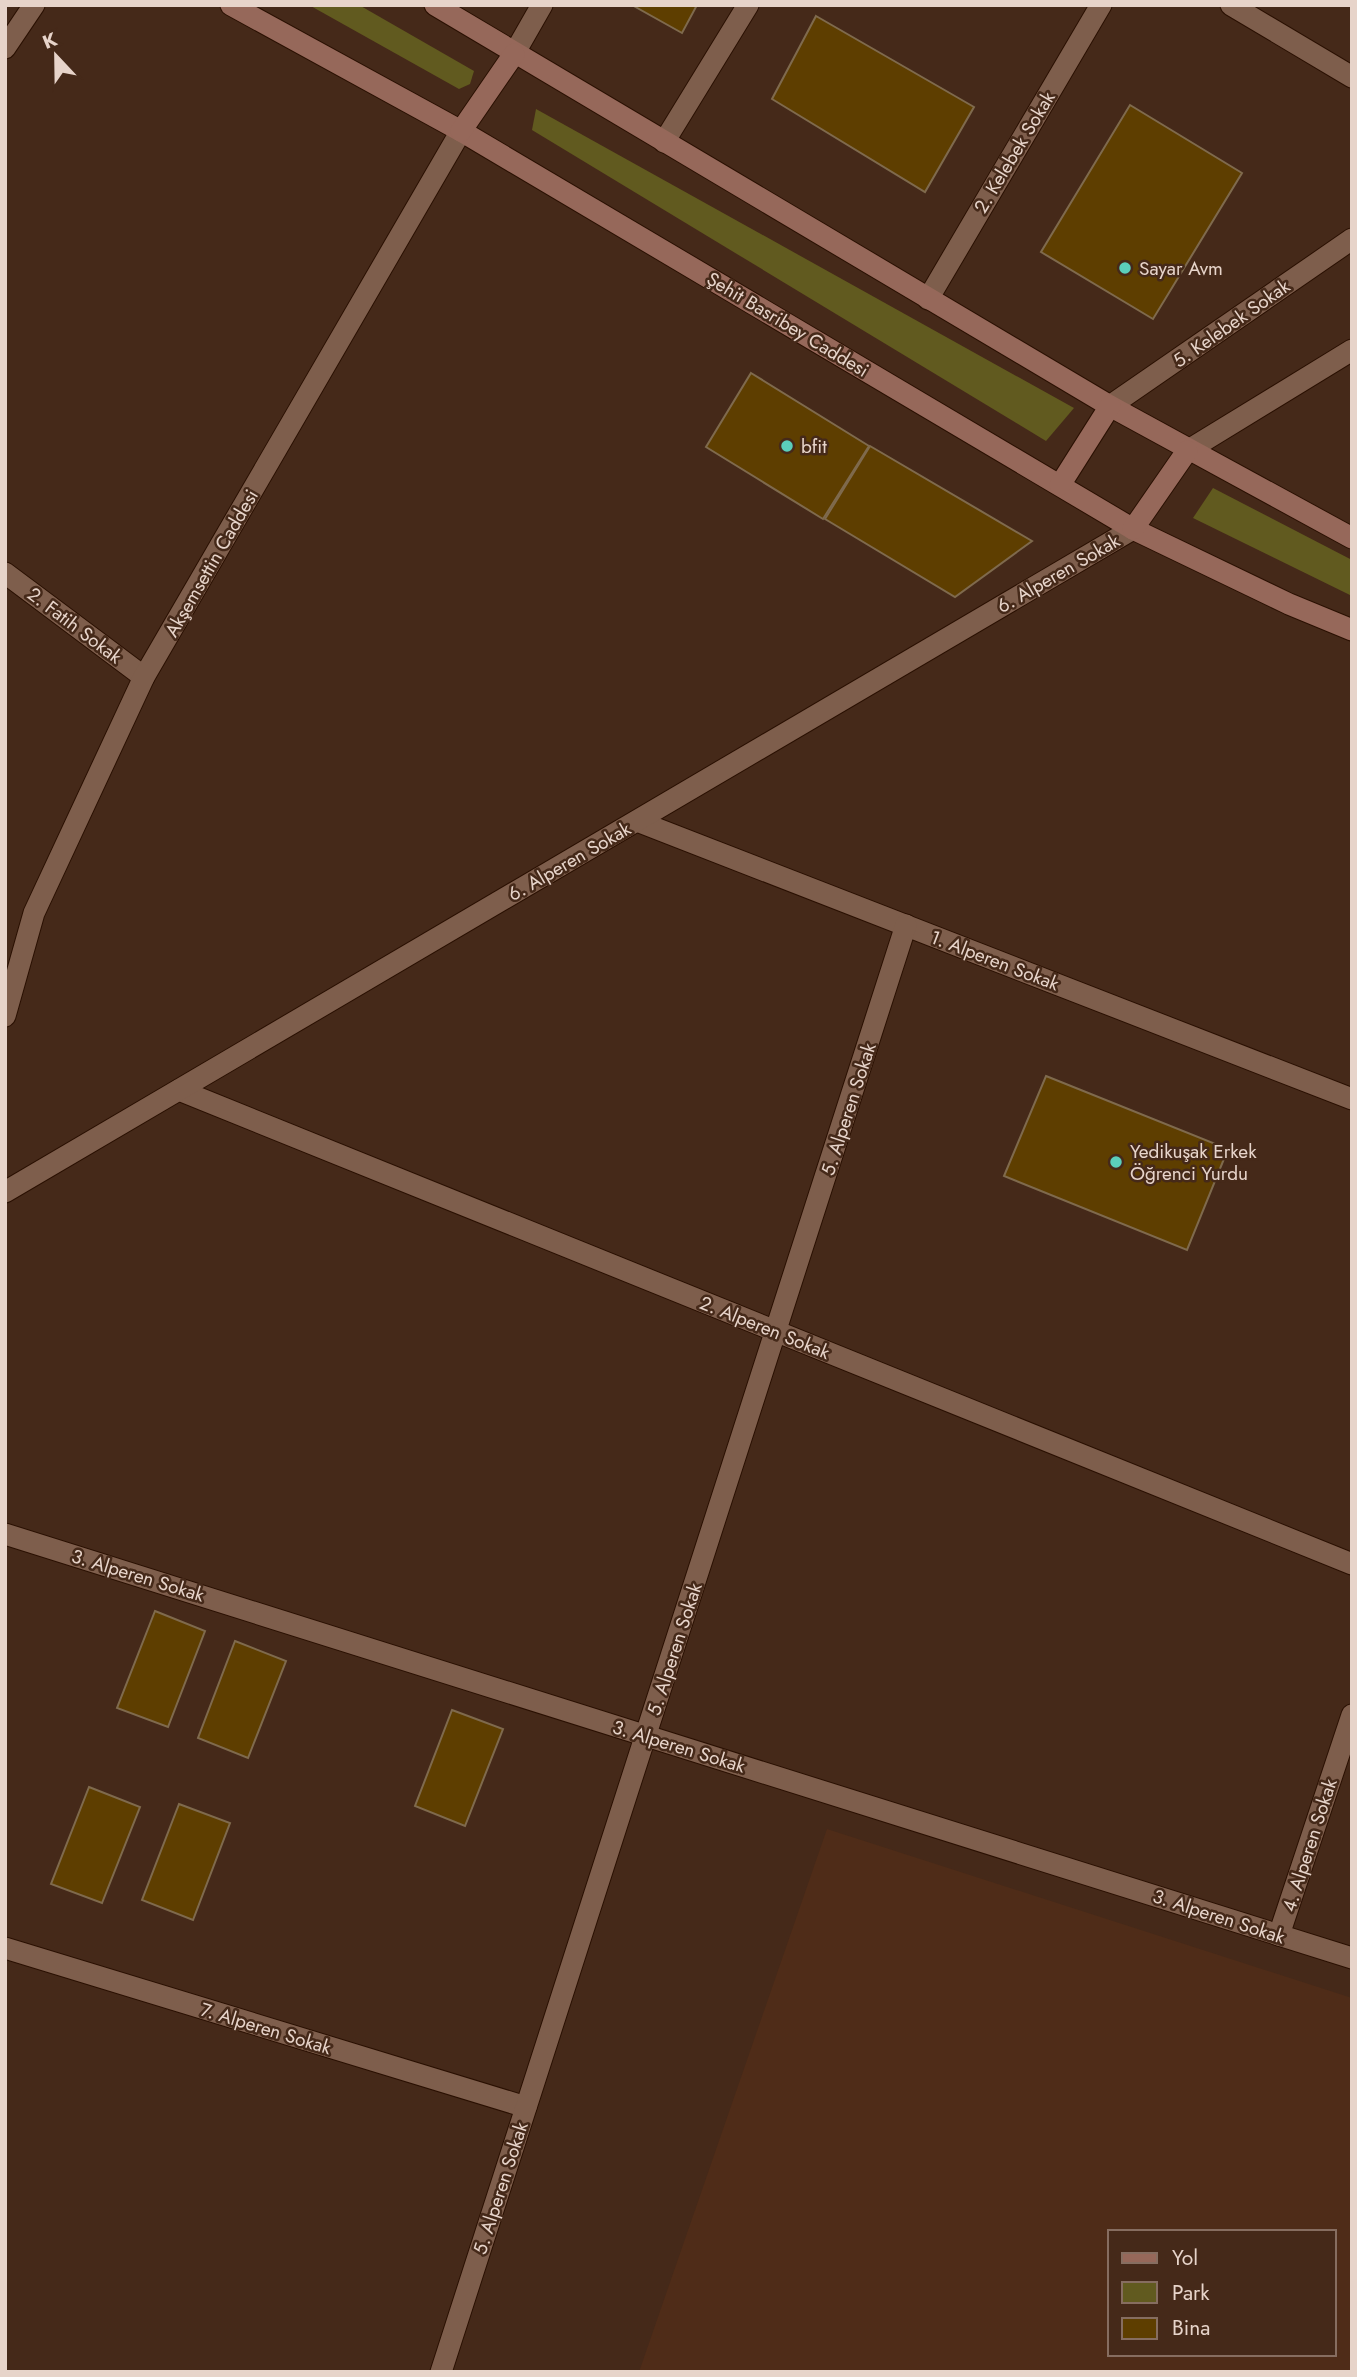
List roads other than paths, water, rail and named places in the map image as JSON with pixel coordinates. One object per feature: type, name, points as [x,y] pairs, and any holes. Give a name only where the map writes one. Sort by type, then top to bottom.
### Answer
[{"type":"street","points":[[5,48],[34,5]]},
{"type":"street","name":"Şehit Basribey Caddesi","points":[[231,5],[461,131],[1133,529],[1289,604],[1352,630]]},
{"type":"street","points":[[435,5],[1187,451],[1352,538]]},
{"type":"street","points":[[461,131],[514,54],[542,5]]},
{"type":"street","points":[[664,142],[748,5]]},
{"type":"street","name":"2. Kelebek Sokak","points":[[928,299],[1101,5]]},
{"type":"street","points":[[1231,5],[1352,78]]},
{"type":"street","name":"Akşemsettin Caddesi","points":[[5,1016],[34,913],[144,677],[461,131]]},
{"type":"street","name":"5. Kelebek Sokak","points":[[1110,406],[1352,239]]},
{"type":"street","points":[[1133,529],[1187,451],[1352,350]]},
{"type":"street","points":[[1060,485],[1110,406]]},
{"type":"street","name":"6. Alperen Sokak","points":[[5,1192],[1133,529]]},
{"type":"street","name":"2. Fatih Sokak","points":[[5,573],[144,677]]},
{"type":"street","name":"1. Alperen Sokak","points":[[637,821],[1352,1099]]},
{"type":"street","name":"5. Alperen Sokak","points":[[441,2372],[906,925]]},
{"type":"street","name":"2. Alperen Sokak","points":[[179,1090],[1352,1564]]},
{"type":"street","name":"3. Alperen Sokak","points":[[5,1534],[1352,1958]]},
{"type":"street","name":"4. Alperen Sokak","points":[[1279,1935],[1352,1715]]},
{"type":"street","name":"7. Alperen Sokak","points":[[5,1948],[526,2107]]},
{"type":"place","name":"Sayar Avm","points":[[1125,268]]},
{"type":"place","name":"bfit","points":[[787,446]]},
{"type":"place","name":"Yedikuşak Erkek Öğrenci Yurdu","points":[[1116,1162]]}]
